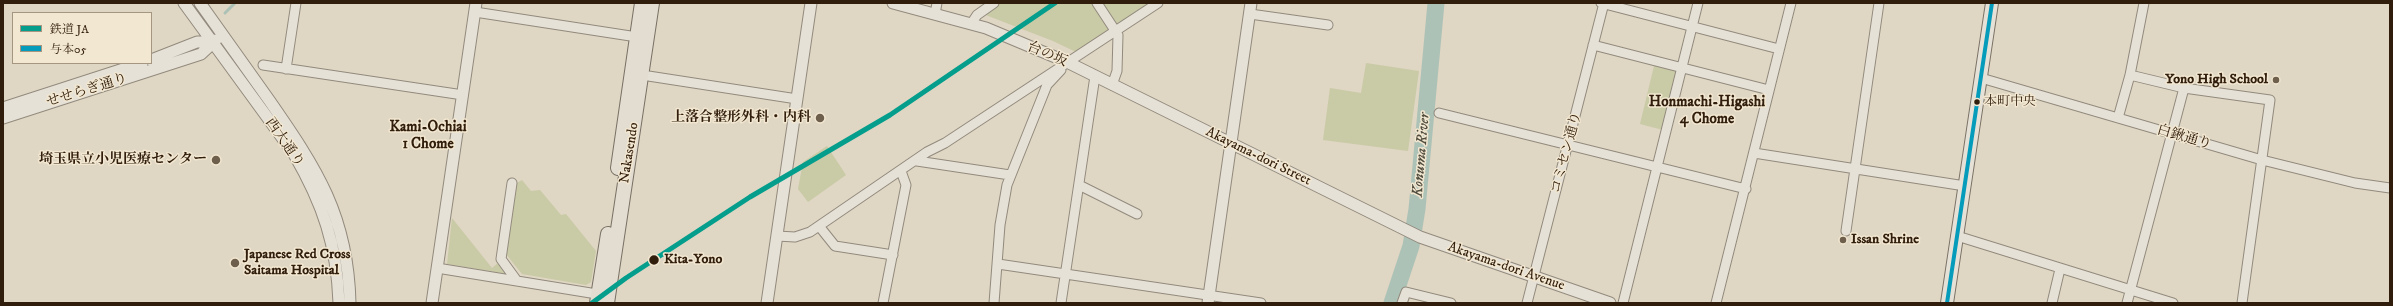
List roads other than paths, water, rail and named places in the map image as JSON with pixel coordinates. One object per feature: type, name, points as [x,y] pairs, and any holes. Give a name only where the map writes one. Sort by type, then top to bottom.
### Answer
[{"type":"highway","name":"Nakasendo","points":[[603,299],[642,3]]},
{"type":"highway","name":"Nakasendo","points":[[603,299],[642,75],[652,3]]},
{"type":"main road","points":[[1947,303],[1992,3]]},
{"type":"street","name":"西大通り","points":[[184,3],[294,154],[308,178],[320,205],[333,246],[337,266],[339,303]]},
{"type":"street","name":"西大通り","points":[[200,3],[309,159],[322,184],[341,233],[348,274],[350,303]]},
{"type":"street","points":[[286,69],[296,3]]},
{"type":"street","points":[[767,303],[811,3]]},
{"type":"street","points":[[893,3],[935,14],[937,3]]},
{"type":"street","points":[[971,24],[977,15],[994,3]]},
{"type":"street","points":[[1097,3],[1116,31],[1117,71],[1112,85]]},
{"type":"street","points":[[777,236],[800,237],[819,226],[917,160],[1158,3]]},
{"type":"street","points":[[1603,3],[1779,49]]},
{"type":"street","name":"コミセン通り","points":[[1527,303],[1569,144],[1603,3]]},
{"type":"street","points":[[1623,303],[1656,166],[1698,3]]},
{"type":"street","points":[[1716,303],[1746,189],[1791,3]]},
{"type":"street","points":[[1846,231],[1879,3]]},
{"type":"street","points":[[2118,118],[2130,75],[2144,3]]},
{"type":"street","points":[[432,303],[476,7],[637,37]]},
{"type":"street","points":[[1208,299],[1250,8],[1328,25]]},
{"type":"street","name":"台の坂","points":[[935,14],[971,24],[1067,62],[1112,85]]},
{"type":"street","name":"せせらぎ通り","points":[[152,60],[197,42],[211,42],[224,36]]},
{"type":"street","name":"せせらぎ通り","points":[[3,118],[201,54],[211,42]]},
{"type":"street","points":[[1593,45],[1769,90]]},
{"type":"street","points":[[994,303],[1000,225],[1010,175],[1047,85],[1067,62]]},
{"type":"street","name":"せせらぎ通り","points":[[3,108],[139,64]]},
{"type":"street","points":[[263,65],[462,94]]},
{"type":"street","points":[[642,75],[797,99]]},
{"type":"street","points":[[2130,75],[2184,88],[2270,100],[2242,303]]},
{"type":"street","points":[[1061,303],[1080,185],[1095,76]]},
{"type":"street","name":"白鍬通り","points":[[1981,78],[2262,160],[2355,183],[2390,188]]},
{"type":"street","name":"Akayama-dori Street","points":[[1112,85],[1403,229]]},
{"type":"street","points":[[2126,303],[2173,135],[2184,88]]},
{"type":"street","points":[[1439,113],[1746,189]]},
{"type":"street","points":[[1754,153],[1965,186]]},
{"type":"street","points":[[917,160],[1010,175]]},
{"type":"street","points":[[884,303],[906,185],[901,171]]},
{"type":"street","points":[[512,182],[501,260],[517,281]]},
{"type":"street","points":[[1080,185],[1137,214]]},
{"type":"street","points":[[819,226],[835,246],[893,255]]},
{"type":"street","name":"Akayama-dori Avenue","points":[[1403,229],[1420,237],[1610,303]]},
{"type":"street","points":[[1957,236],[2130,291],[2173,303]]},
{"type":"street","points":[[998,264],[1208,299],[1261,303]]},
{"type":"street","points":[[437,268],[517,281],[603,299]]},
{"type":"street","points":[[2052,303],[2060,269]]},
{"type":"street","points":[[1402,303],[1406,292],[1451,303]]},
{"type":"waterway","points":[[225,13],[235,3]]},
{"type":"waterway","name":"Konuma River","points":[[1392,303],[1411,246],[1417,209],[1436,3]]},
{"type":"rail line","name":"JA","points":[[592,303],[626,278],[750,197],[890,115],[1055,3]]},
{"type":"place","name":"Yono High School","points":[[2276,80]]},
{"type":"place","name":"本町中央","points":[[1977,102]]},
{"type":"place","name":"上落合整形外科・内科","points":[[820,118]]},
{"type":"place","name":"埼玉県立小児医療センター","points":[[216,160]]},
{"type":"place","name":"Issan Shrine","points":[[1843,240]]},
{"type":"place","name":"Kita-Yono","points":[[654,260]]},
{"type":"place","name":"Japanese Red Cross Saitama Hospital","points":[[235,263]]},
{"type":"district","name":"Honmachi-Higashi 4 Chome","points":[[1707,112]]},
{"type":"district","name":"Kami-Ochiai 1 Chome","points":[[428,136]]}]
